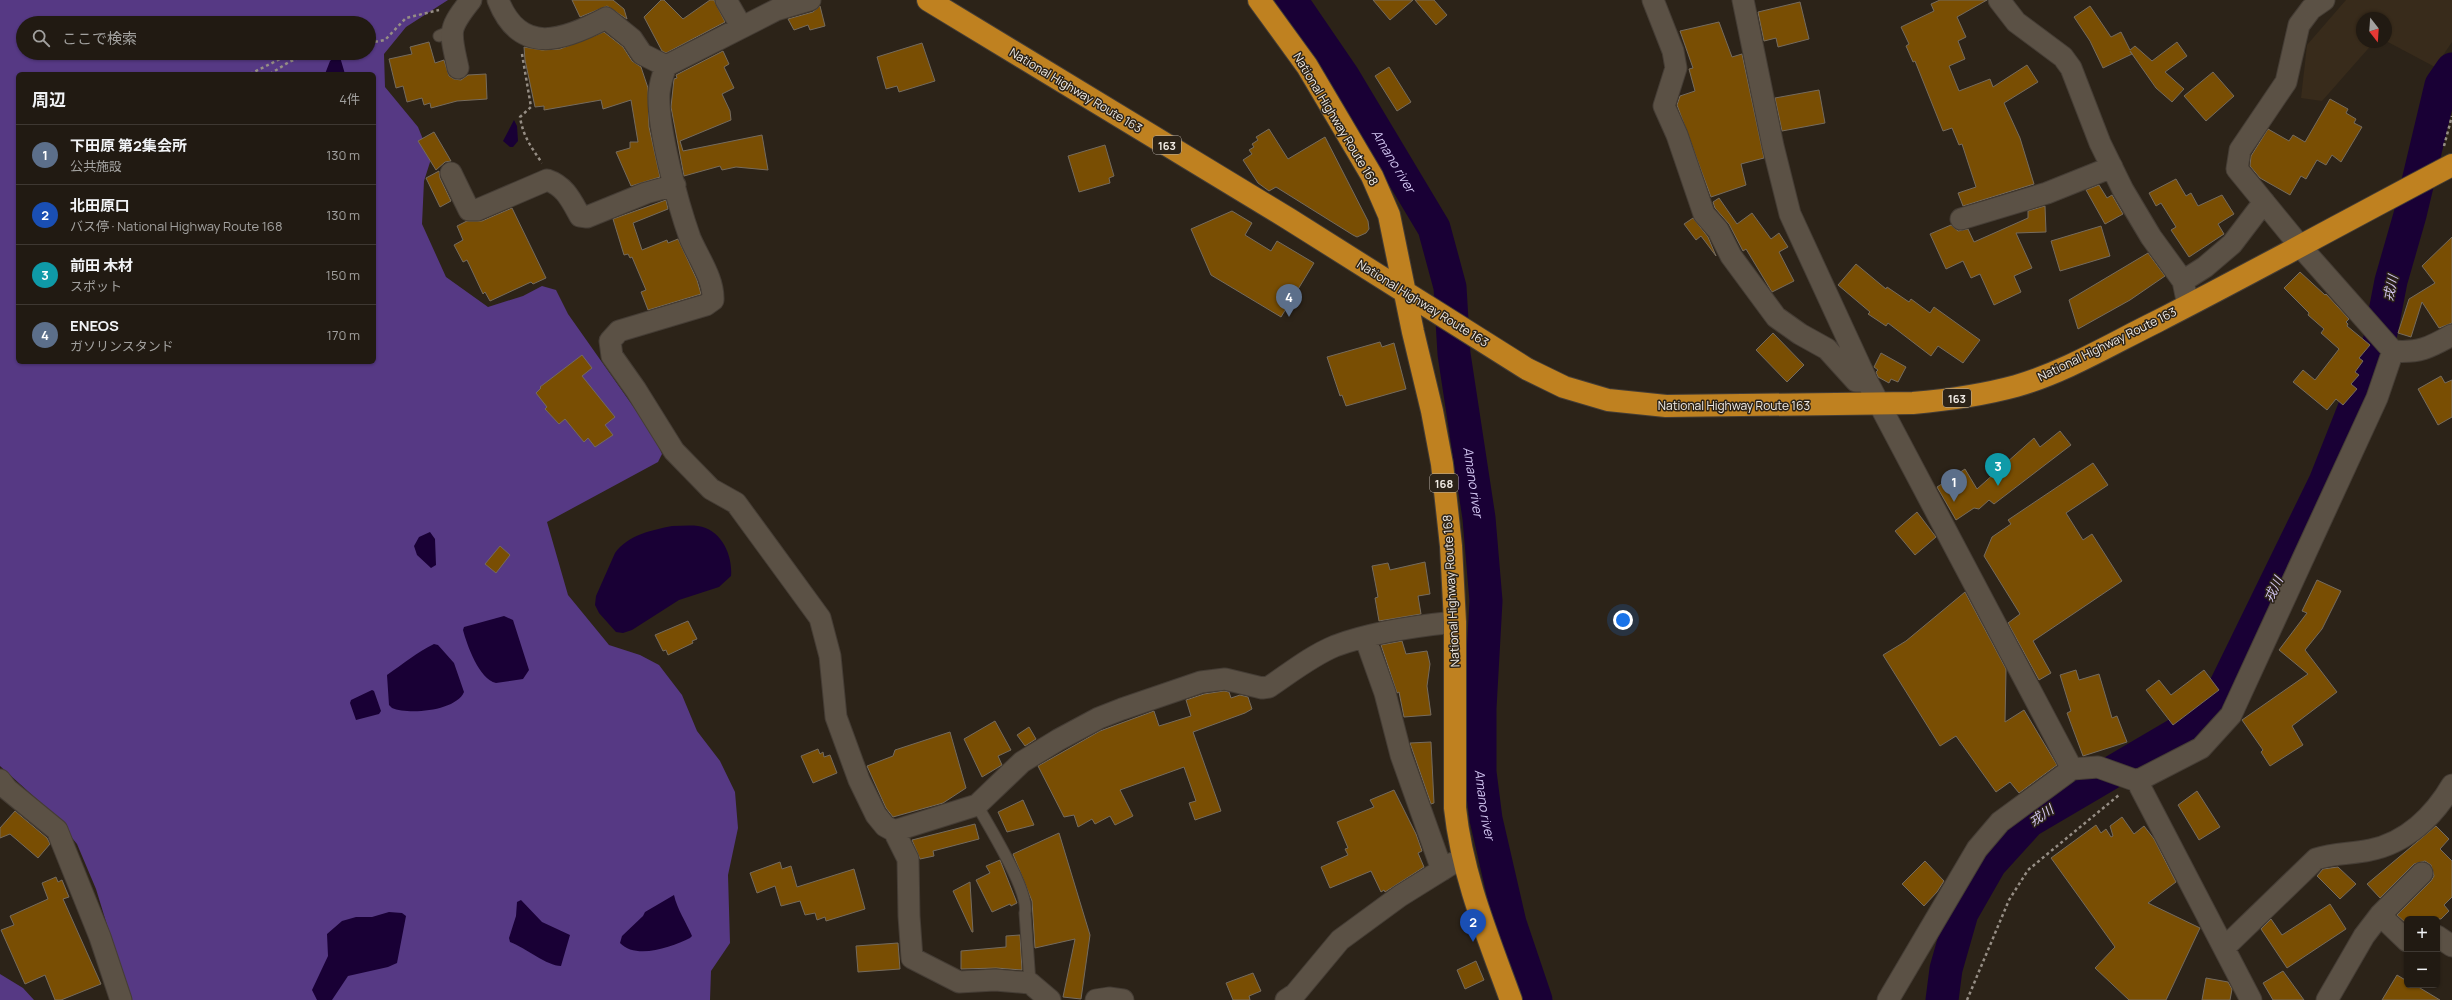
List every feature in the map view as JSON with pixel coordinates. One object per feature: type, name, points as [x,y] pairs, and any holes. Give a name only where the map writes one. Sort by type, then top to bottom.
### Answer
[{"type":"highway","name":"National Highway Route 163","points":[[928,0],[1406,292],[1526,369],[1564,387],[1608,400],[1666,406],[1878,404],[1948,400],[2017,386],[2067,366],[2188,305],[2442,170]]},
{"type":"highway","name":"National Highway Route 168","points":[[1259,0],[1307,66],[1372,176],[1389,215],[1413,332],[1432,411],[1442,464],[1451,546],[1455,622],[1455,808],[1462,858],[1470,888],[1511,1000]]},
{"type":"street","points":[[458,68],[452,37],[446,33],[454,20],[471,0]]},
{"type":"street","points":[[498,0],[509,24],[522,33],[537,39],[562,36],[583,30],[606,18],[632,39],[642,54],[666,66]]},
{"type":"street","points":[[726,0],[742,26]]},
{"type":"street","points":[[810,0],[776,10],[666,66],[659,92],[660,118],[675,185],[690,237],[713,293],[713,300],[706,305],[619,331],[610,341],[612,356],[636,390],[674,451],[711,489],[736,503],[820,618],[830,656],[836,717],[859,780],[876,815],[886,826],[894,831],[908,859],[908,916],[912,958],[959,982],[995,980],[1030,983],[1050,1000]]},
{"type":"street","points":[[1653,0],[1673,51],[1676,68],[1664,106],[1677,135],[1704,214],[1718,230],[1731,256],[1776,317],[1800,334],[1828,349],[1856,381],[1867,381]]},
{"type":"street","points":[[1743,0],[1773,146],[1790,214],[1878,404],[2072,769]]},
{"type":"street","points":[[1999,0],[2016,22],[2063,57],[2071,68],[2112,168],[2151,236],[2183,282],[2188,305]]},
{"type":"street","points":[[2324,0],[2311,9],[2299,25],[2286,82],[2240,150],[2237,161],[2237,169],[2300,246],[2384,340],[2413,352],[2429,348],[2452,335]]},
{"type":"street","points":[[1961,218],[2047,193],[2112,168]]},
{"type":"street","points":[[451,173],[469,210],[477,210],[548,180],[557,183],[568,193],[580,216],[587,217],[646,194],[675,185]]},
{"type":"street","points":[[2183,282],[2205,267],[2232,244],[2264,202]]},
{"type":"street","points":[[2136,781],[2201,748],[2231,715],[2377,398],[2384,340]]},
{"type":"street","points":[[894,831],[977,805],[1022,762],[1058,740],[1099,718],[1201,682],[1225,679],[1262,688],[1269,687],[1322,653],[1365,637],[1423,625],[1455,622]]},
{"type":"street","points":[[1365,637],[1385,693],[1401,756],[1442,870]]},
{"type":"street","points":[[1888,1000],[1977,849],[2000,822],[2072,769],[2098,767],[2136,781],[2224,948],[2244,994]]},
{"type":"street","points":[[0,780],[57,830],[100,936],[121,1000]]},
{"type":"street","points":[[2224,948],[2316,859],[2333,854],[2369,851],[2392,845],[2410,833],[2442,802],[2452,785]]},
{"type":"street","points":[[1286,1000],[1295,994],[1340,940],[1400,896],[1462,858]]},
{"type":"street","points":[[2327,1000],[2364,936],[2380,915],[2422,873]]},
{"type":"street","points":[[2380,915],[2404,938]]},
{"type":"street","points":[[2440,938],[2452,946]]},
{"type":"street","points":[[1096,1000],[1109,998],[1123,1000]]},
{"type":"lane","points":[[977,805],[1022,890],[1027,907],[1025,913],[1030,983]]},
{"type":"path","points":[[376,42],[385,40],[406,18],[442,8]]},
{"type":"path","points":[[522,33],[522,50],[531,107],[520,117],[525,138],[545,166],[548,180]]},
{"type":"path","points":[[254,72],[278,60]]},
{"type":"path","points":[[273,72],[294,60]]},
{"type":"path","points":[[2442,170],[2452,116]]},
{"type":"path","points":[[1967,1000],[2009,900],[2028,870],[2136,781]]},
{"type":"shaded area","points":[[0,0],[448,0],[406,27],[384,54],[385,87],[418,127],[431,159],[424,181],[422,224],[446,277],[488,307],[523,296],[542,286],[556,290],[568,314],[654,436],[662,454],[658,462],[547,522],[568,595],[609,645],[640,655],[659,665],[682,695],[697,731],[720,761],[735,792],[738,828],[728,875],[730,943],[711,971],[710,1000],[130,1000],[96,889],[77,844],[51,812],[0,766]]},
{"type":"shaded area","points":[[2346,0],[2452,0],[2452,42],[2435,67],[2392,44],[2392,12],[2356,12],[2356,48],[2369,48],[2322,101],[2301,98],[2307,45]]},
{"type":"shaded area","points":[[341,60],[344,72],[326,72],[330,61]]},
{"type":"shaded area","points":[[514,120],[517,126],[518,141],[513,147],[510,147],[503,141]]},
{"type":"shaded area","points":[[672,526],[698,526],[713,532],[724,544],[728,552],[731,576],[719,587],[679,600],[632,630],[623,633],[616,632],[599,613],[595,605],[596,596],[615,553],[620,547],[641,534]]},
{"type":"shaded area","points":[[430,532],[435,539],[436,565],[431,568],[417,555],[414,546],[419,537]]},
{"type":"shaded area","points":[[504,616],[513,620],[529,670],[523,679],[496,683],[484,675],[479,668],[467,644],[463,630],[464,627]]},
{"type":"shaded area","points":[[434,644],[438,645],[454,663],[464,692],[452,704],[431,710],[409,711],[392,708],[389,705],[387,675],[416,654]]},
{"type":"shaded area","points":[[372,690],[374,691],[381,711],[379,714],[356,720],[350,703],[351,700]]},
{"type":"shaded area","points":[[674,895],[679,910],[692,936],[690,938],[664,948],[644,951],[635,951],[620,943],[622,936],[643,916],[645,912]]},
{"type":"shaded area","points":[[521,900],[542,922],[570,935],[561,966],[549,963],[510,942],[509,938],[516,916],[517,902]]},
{"type":"shaded area","points":[[389,912],[402,913],[406,916],[397,963],[388,967],[348,976],[332,1000],[317,1000],[312,990],[328,956],[327,934],[342,921],[356,917],[372,917]]},
{"type":"shaded area","points":[[0,974],[23,988],[34,1000],[0,1000]]},
{"type":"building","points":[[572,0],[613,0],[624,9],[627,19],[607,6],[580,17]]},
{"type":"building","points":[[661,0],[664,0],[683,19],[710,0],[714,0],[725,22],[666,53],[662,51],[644,17]]},
{"type":"building","points":[[1373,0],[1413,0],[1390,20]]},
{"type":"building","points":[[1415,0],[1434,0],[1447,15],[1436,25]]},
{"type":"building","points":[[1940,0],[1987,0],[1957,17],[1966,37],[1958,41],[1965,59],[1949,66],[1959,91],[1990,79],[1993,87],[2027,65],[2038,82],[2004,103],[2020,138],[2034,184],[1963,206],[1958,193],[1976,187],[1962,144],[1959,145],[1952,128],[1943,131],[1915,61],[1913,62],[1906,46],[1909,44],[1901,27],[1934,11],[1931,4]]},
{"type":"building","points":[[1800,2],[1809,39],[1778,47],[1776,38],[1764,41],[1758,12]]},
{"type":"building","points":[[820,6],[825,26],[810,30],[808,25],[794,30],[788,19],[813,12]]},
{"type":"building","points":[[2090,6],[2111,37],[2121,32],[2130,50],[2135,46],[2152,61],[2177,42],[2187,56],[2165,72],[2184,89],[2172,102],[2156,88],[2130,51],[2132,54],[2103,68],[2090,41],[2074,17]]},
{"type":"building","points":[[1719,22],[1732,57],[1742,54],[1764,158],[1741,164],[1746,185],[1711,197],[1677,105],[1680,96],[1695,91],[1689,69],[1693,68],[1680,31]]},
{"type":"building","points":[[604,32],[623,47],[632,61],[641,67],[648,88],[649,127],[660,177],[631,186],[616,152],[630,148],[630,142],[638,142],[631,100],[603,109],[601,100],[544,110],[544,106],[535,107],[525,60],[524,47],[542,50],[560,49]]},
{"type":"building","points":[[429,42],[435,63],[444,60],[449,76],[454,79],[461,80],[468,75],[486,74],[487,99],[457,101],[431,108],[430,103],[424,105],[422,98],[407,102],[403,86],[396,88],[389,59],[412,54],[410,47]]},
{"type":"building","points":[[922,43],[935,81],[899,92],[897,86],[886,89],[877,57]]},
{"type":"building","points":[[723,51],[729,64],[724,67],[734,88],[722,94],[730,111],[731,120],[680,141],[683,151],[762,135],[768,170],[736,167],[722,170],[720,166],[684,176],[671,107],[674,79],[677,78],[676,75]]},
{"type":"building","points":[[1389,67],[1411,102],[1397,111],[1375,76]]},
{"type":"building","points":[[2213,72],[2234,96],[2206,121],[2184,96]]},
{"type":"building","points":[[1819,90],[1825,123],[1782,131],[1775,98]]},
{"type":"building","points":[[2330,99],[2348,109],[2346,113],[2356,119],[2354,123],[2362,127],[2341,162],[2332,155],[2326,165],[2317,160],[2306,179],[2301,176],[2290,195],[2260,178],[2250,166],[2251,156],[2268,129],[2289,141],[2293,135],[2305,142]]},
{"type":"building","points":[[1269,129],[1288,159],[1325,137],[1368,221],[1369,229],[1366,233],[1357,237],[1276,187],[1269,191],[1258,183],[1243,160],[1252,154],[1249,150],[1254,147],[1252,144],[1258,140],[1256,137]]},
{"type":"building","points":[[434,132],[451,161],[445,162],[436,170],[418,141]]},
{"type":"building","points":[[1105,145],[1114,176],[1109,178],[1110,183],[1079,192],[1068,156]]},
{"type":"building","points":[[439,171],[440,178],[451,201],[440,207],[426,178]]},
{"type":"building","points":[[2176,179],[2186,196],[2191,193],[2198,206],[2222,195],[2234,214],[2218,224],[2224,234],[2189,257],[2171,230],[2176,227],[2161,203],[2156,206],[2149,193]]},
{"type":"building","points":[[2099,185],[2107,198],[2112,195],[2123,214],[2105,224],[2086,190]]},
{"type":"building","points":[[1719,198],[1737,224],[1752,213],[1771,239],[1779,233],[1788,247],[1779,252],[1794,281],[1772,292],[1746,249],[1743,251],[1729,224],[1715,208],[1713,202]]},
{"type":"building","points":[[666,200],[668,209],[633,223],[642,250],[667,240],[668,243],[678,239],[697,280],[701,294],[648,310],[641,292],[646,290],[632,257],[630,258],[628,254],[624,255],[613,219]]},
{"type":"building","points":[[2045,206],[2046,232],[2016,233],[2032,268],[2014,276],[2021,292],[1994,305],[1980,274],[1971,278],[1963,261],[1946,269],[1930,234],[1951,225],[1958,231],[1968,229],[1974,242],[2028,218],[2028,211]]},
{"type":"building","points":[[512,208],[546,278],[533,284],[531,282],[490,301],[485,292],[483,294],[467,260],[463,262],[454,245],[463,240],[457,226],[467,221],[482,221]]},
{"type":"building","points":[[1232,211],[1252,223],[1245,235],[1271,251],[1277,241],[1314,263],[1281,317],[1211,275],[1191,229]]},
{"type":"building","points":[[1693,218],[1708,237],[1716,256],[1701,236],[1696,240],[1684,224]]},
{"type":"building","points":[[2101,226],[2110,256],[2060,271],[2051,241]]},
{"type":"building","points":[[2452,237],[2452,323],[2439,328],[2422,302],[2411,337],[2398,333],[2409,299],[2435,283],[2422,266]]},
{"type":"building","points":[[2148,253],[2165,276],[2130,300],[2078,329],[2069,300]]},
{"type":"building","points":[[1856,264],[1886,289],[1887,287],[1909,302],[1911,299],[1930,313],[1934,307],[1980,340],[1963,363],[1938,346],[1931,356],[1888,323],[1886,326],[1868,314],[1870,312],[1838,285]]},
{"type":"building","points":[[2300,272],[2325,295],[2326,294],[2349,319],[2346,322],[2348,324],[2347,326],[2370,345],[2359,358],[2363,361],[2355,372],[2359,375],[2351,384],[2357,389],[2343,405],[2336,399],[2327,410],[2293,382],[2303,370],[2315,380],[2339,349],[2321,333],[2324,329],[2308,315],[2309,313],[2284,288]]},
{"type":"building","points":[[1773,333],[1804,365],[1787,382],[1756,350]]},
{"type":"building","points":[[1380,342],[1382,347],[1394,343],[1406,389],[1346,406],[1342,395],[1340,396],[1327,357]]},
{"type":"building","points":[[1881,353],[1906,367],[1898,382],[1891,379],[1889,383],[1878,377],[1876,372],[1878,370],[1874,367]]},
{"type":"building","points":[[582,355],[592,368],[582,376],[615,417],[605,425],[613,435],[595,447],[588,438],[584,442],[565,419],[559,424],[545,409],[547,407],[536,393],[541,388],[540,387]]},
{"type":"building","points":[[2441,376],[2445,383],[2452,380],[2452,417],[2438,425],[2418,389]]},
{"type":"building","points":[[2060,431],[2071,445],[1994,504],[1989,500],[1979,509],[1974,508],[1956,520],[1937,487],[1965,469],[1977,489],[2034,438],[2040,447]]},
{"type":"building","points":[[2093,463],[2108,485],[2066,513],[2083,540],[2092,534],[2122,581],[2033,641],[2051,673],[2039,680],[2008,623],[2020,614],[1984,556],[1992,537],[2011,524],[2008,520]]},
{"type":"building","points":[[1917,512],[1936,537],[1915,555],[1895,531]]},
{"type":"building","points":[[500,546],[510,555],[496,573],[485,564]]},
{"type":"building","points":[[1425,562],[1430,594],[1418,596],[1421,614],[1379,621],[1375,598],[1378,597],[1372,566],[1388,563],[1390,570]]},
{"type":"building","points":[[2317,580],[2341,591],[2322,629],[2305,650],[2337,692],[2292,726],[2303,745],[2270,766],[2261,752],[2263,750],[2242,720],[2308,674],[2279,650],[2307,613],[2302,611]]},
{"type":"building","points":[[1965,592],[2006,669],[2005,722],[2024,710],[2057,765],[2019,793],[2010,782],[1996,792],[1956,736],[1940,746],[1883,655],[1906,641]]},
{"type":"building","points":[[688,621],[697,639],[692,641],[693,643],[668,655],[666,650],[663,651],[655,635]]},
{"type":"building","points":[[1402,641],[1406,654],[1427,651],[1430,664],[1427,686],[1431,715],[1404,717],[1399,692],[1397,693],[1381,645]]},
{"type":"building","points":[[2076,670],[2079,680],[2099,674],[2112,718],[2117,716],[2127,742],[2083,756],[2067,713],[2071,711],[2060,675]]},
{"type":"building","points":[[2204,670],[2219,690],[2173,725],[2146,690],[2159,680],[2171,695]]},
{"type":"building","points":[[1224,691],[1229,692],[1231,698],[1240,695],[1248,697],[1252,709],[1193,732],[1221,811],[1195,820],[1189,803],[1196,801],[1184,767],[1120,790],[1133,816],[1115,825],[1110,816],[1095,824],[1092,819],[1078,827],[1074,815],[1064,817],[1038,766],[1100,731],[1154,711],[1159,726],[1191,716],[1186,700],[1204,694]]},
{"type":"building","points":[[995,721],[1011,750],[998,756],[1002,765],[982,777],[964,739]]},
{"type":"building","points":[[1029,727],[1036,739],[1025,746],[1017,735]]},
{"type":"building","points":[[950,732],[966,788],[943,803],[893,817],[886,808],[867,766],[893,756],[895,750]]},
{"type":"building","points":[[1431,742],[1434,803],[1431,804],[1410,743]]},
{"type":"building","points":[[818,749],[820,754],[823,752],[824,757],[830,755],[837,773],[813,783],[801,756]]},
{"type":"building","points":[[1394,790],[1416,834],[1422,851],[1418,853],[1424,867],[1385,892],[1384,890],[1381,892],[1371,871],[1330,888],[1321,867],[1348,855],[1345,849],[1348,848],[1337,822],[1374,807],[1370,800]]},
{"type":"building","points":[[2197,791],[2220,827],[2199,840],[2178,805]]},
{"type":"building","points":[[1023,800],[1034,825],[1007,832],[998,812]]},
{"type":"building","points":[[15,811],[47,838],[50,844],[38,858],[10,834],[0,838],[0,828]]},
{"type":"building","points":[[2122,817],[2134,834],[2144,826],[2154,839],[2176,882],[2148,903],[2200,928],[2166,1000],[2129,1000],[2095,968],[2115,947],[2051,858],[2096,825],[2101,833],[2106,829],[2111,837],[2113,836],[2110,826]]},
{"type":"building","points":[[975,824],[979,839],[933,851],[934,856],[920,859],[912,840]]},
{"type":"building","points":[[2436,826],[2449,839],[2440,849],[2452,861],[2452,897],[2444,905],[2449,911],[2441,919],[2440,916],[2404,916],[2404,921],[2397,915],[2431,881],[2434,876],[2431,865],[2425,861],[2414,864],[2380,898],[2367,884]]},
{"type":"building","points":[[1059,833],[1090,935],[1081,999],[1063,997],[1075,939],[1035,948],[1032,901],[1013,854]]},
{"type":"building","points":[[1000,860],[1017,903],[1011,906],[1010,904],[992,912],[976,880],[990,873],[986,866]]},
{"type":"building","points":[[1925,861],[1944,881],[1937,892],[1924,906],[1902,884]]},
{"type":"building","points":[[780,862],[782,869],[791,866],[797,887],[854,869],[865,909],[826,921],[825,917],[817,920],[815,913],[805,915],[800,901],[781,906],[775,886],[757,893],[750,873]]},
{"type":"building","points":[[2338,867],[2356,884],[2340,899],[2317,876],[2323,869]]},
{"type":"building","points":[[56,877],[58,882],[62,880],[69,897],[63,899],[101,984],[61,1000],[55,1000],[45,975],[25,984],[1,930],[14,925],[10,916],[48,899],[42,883]]},
{"type":"building","points":[[970,882],[973,932],[953,891]]},
{"type":"building","points":[[2330,904],[2346,929],[2287,968],[2261,929],[2271,919],[2282,935]]},
{"type":"building","points":[[1020,935],[1022,970],[996,968],[961,969],[961,951],[1006,947],[1006,936]]},
{"type":"building","points":[[898,943],[900,969],[858,972],[856,946]]},
{"type":"building","points":[[1476,961],[1484,980],[1465,989],[1457,970]]},
{"type":"building","points":[[2283,971],[2304,1000],[2273,1000],[2263,983]]},
{"type":"building","points":[[1253,973],[1261,991],[1249,996],[1250,1000],[1233,1000],[1226,983]]},
{"type":"building","points":[[2397,975],[2404,979],[2404,988],[2420,988],[2440,1000],[2382,1000]]},
{"type":"building","points":[[2206,978],[2228,982],[2232,989],[2230,1000],[2202,1000]]},
{"type":"waterway","name":"Amano river","points":[[1291,0],[1343,76],[1434,228],[1450,287],[1454,354],[1479,518],[1486,601],[1480,708],[1480,772],[1486,819],[1510,923],[1536,1000]]},
{"type":"waterway","name":"戎川","points":[[1942,1000],[1946,969],[1962,913],[1990,864],[2029,821],[2189,727],[2208,709],[2223,691],[2325,482],[2378,348],[2391,281],[2410,215],[2441,85],[2452,69]]},
{"type":"place","name":"ENEOS","points":[[1289,317]]},
{"type":"place","name":"前田 木材","points":[[1998,486]]},
{"type":"place","name":"下田原 第2集会所","points":[[1954,502]]},
{"type":"place","name":"北田原口","points":[[1473,942]]}]
